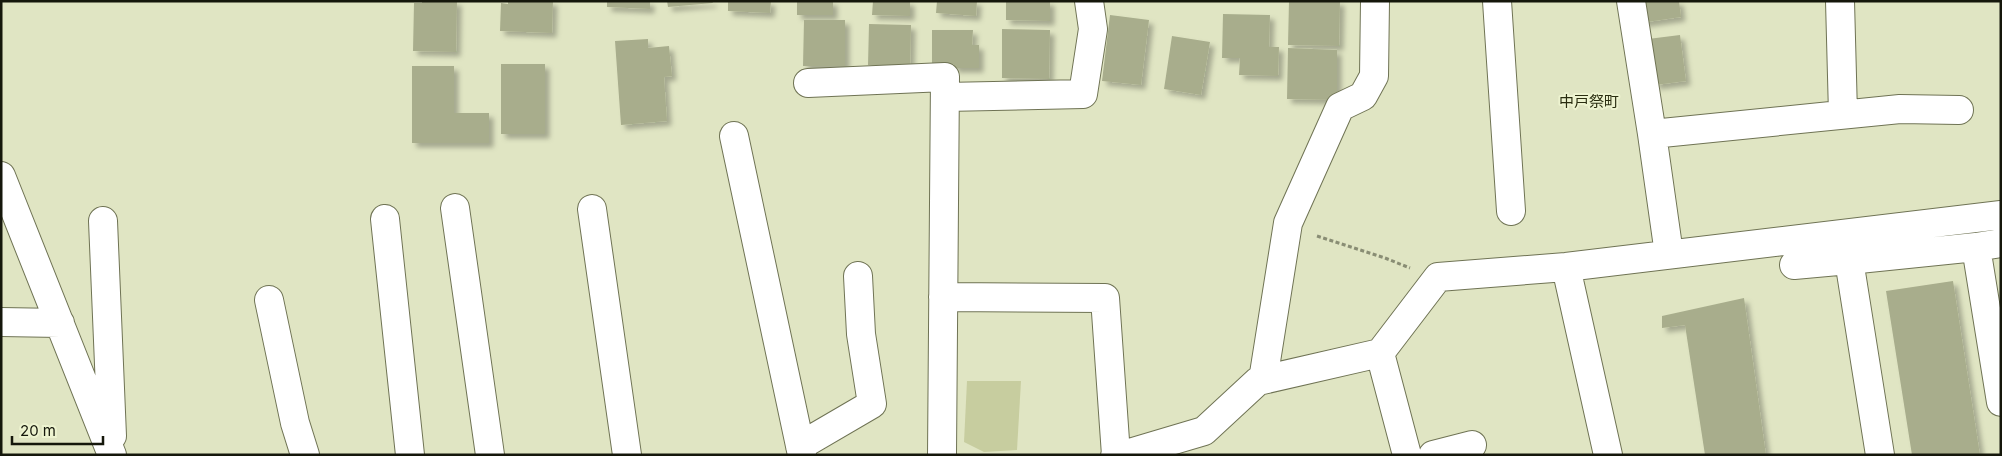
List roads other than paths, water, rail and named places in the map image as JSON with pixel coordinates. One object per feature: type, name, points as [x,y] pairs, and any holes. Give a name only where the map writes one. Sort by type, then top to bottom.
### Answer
[{"type":"street","points":[[945,97],[1083,94],[1092,29],[1089,1]]},
{"type":"street","points":[[1263,380],[1288,223],[1340,107],[1363,96],[1374,76],[1375,1]]},
{"type":"street","points":[[1497,1],[1511,211]]},
{"type":"street","points":[[1630,1],[1669,254]]},
{"type":"street","points":[[1840,1],[1843,114]]},
{"type":"street","points":[[808,82],[945,77],[942,455]]},
{"type":"street","points":[[1652,134],[1900,109],[1959,110]]},
{"type":"street","points":[[734,136],[801,450],[872,404],[861,334],[858,276]]},
{"type":"street","points":[[1,176],[113,455]]},
{"type":"street","points":[[455,208],[490,455]]},
{"type":"street","points":[[592,209],[626,455]]},
{"type":"street","points":[[943,297],[1105,298],[1116,455],[1206,443],[1258,381],[1380,353],[1438,277],[1566,267],[2001,214]]},
{"type":"street","points":[[385,219],[410,455]]},
{"type":"street","points":[[103,221],[113,455]]},
{"type":"street","points":[[1794,265],[1989,245],[2001,402]]},
{"type":"street","points":[[1849,260],[1880,455]]},
{"type":"street","points":[[1566,267],[1608,455]]},
{"type":"street","points":[[269,300],[295,423],[305,455]]},
{"type":"street","points":[[1,322],[60,323]]},
{"type":"street","points":[[1380,353],[1407,455]]},
{"type":"street","points":[[1433,455],[1472,445]]},
{"type":"district","name":"中戸祭町","points":[[1589,102]]}]
